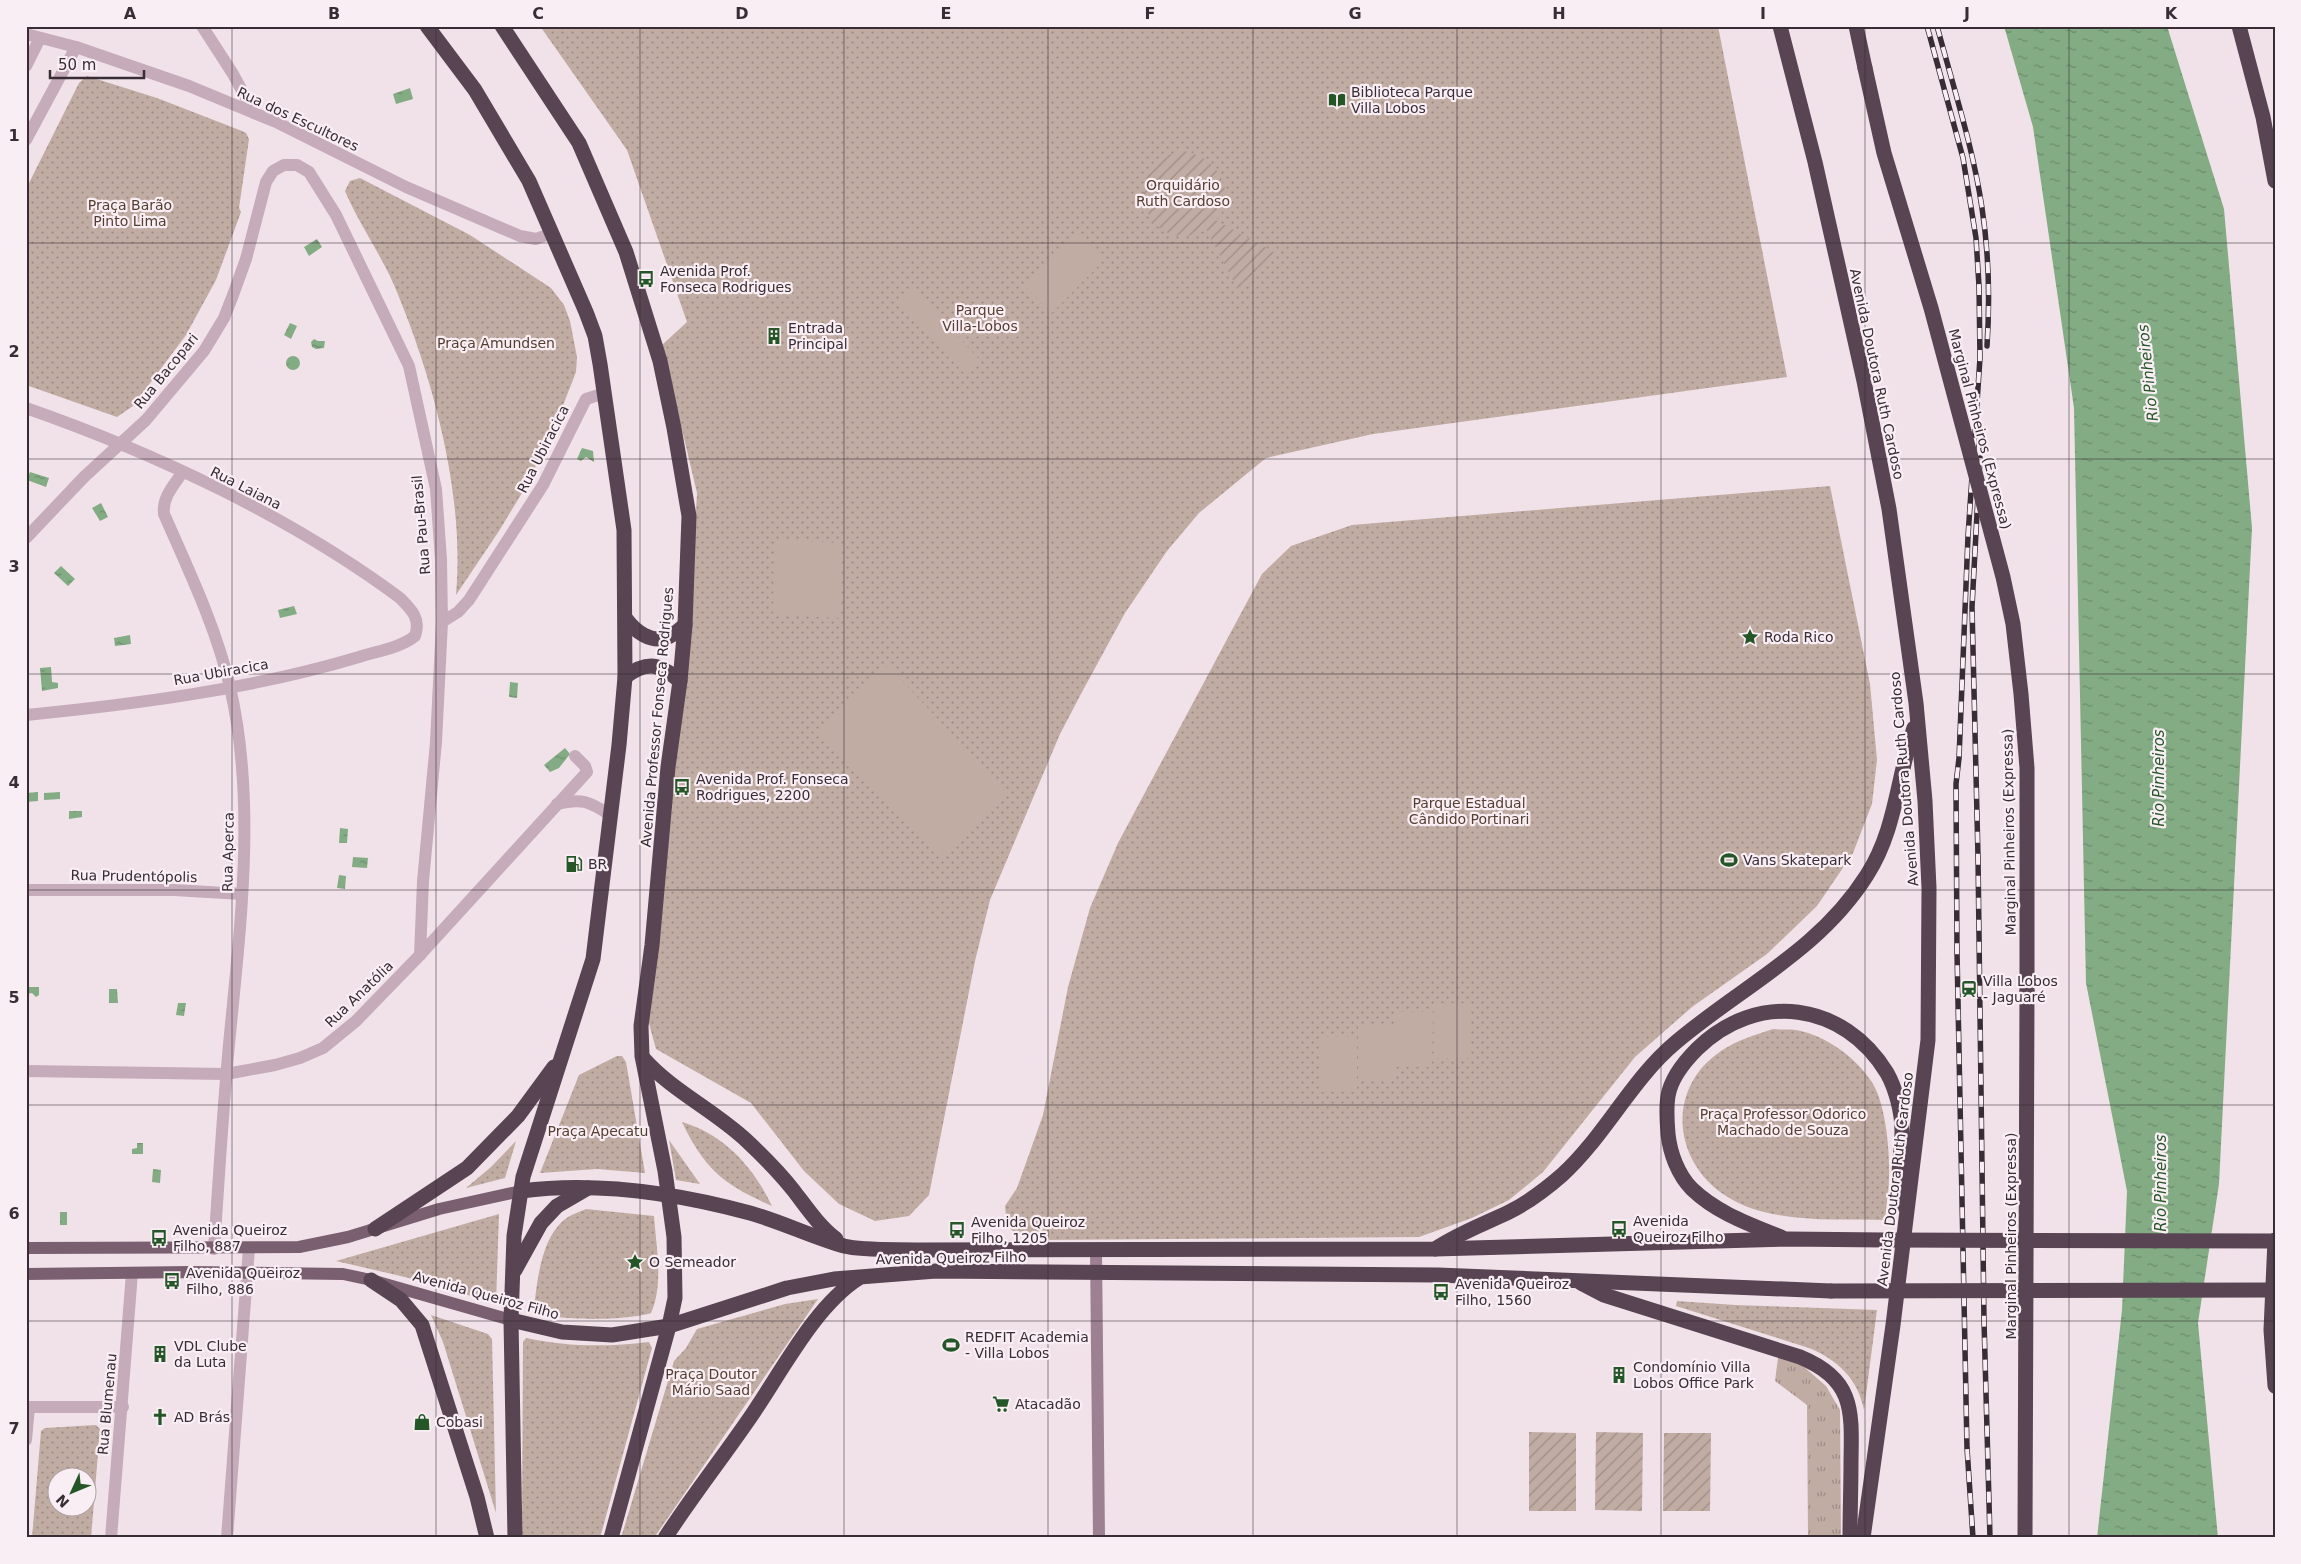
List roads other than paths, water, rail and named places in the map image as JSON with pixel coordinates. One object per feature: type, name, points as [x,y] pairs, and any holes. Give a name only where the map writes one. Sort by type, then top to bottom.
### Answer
[{"type":"highway","points":[[427,26],[438,33],[475,90],[524,173],[552,233],[595,336],[624,530],[626,677],[593,959],[521,1191],[514,1236],[511,1320],[515,1538]]},
{"type":"highway","name":"Avenida Professor Fonseca Rodrigues","points":[[502,26],[579,143],[626,252],[653,334],[674,428],[688,516],[685,625],[680,681],[668,767],[652,945],[641,1026],[642,1056],[668,1196],[676,1267],[675,1298],[669,1326],[610,1538]]},
{"type":"highway","name":"Avenida Doutora Ruth Cardoso","points":[[1780,26],[1815,162],[1864,381],[1890,509],[1906,623],[1925,801],[1929,878],[1930,990],[1923,1089],[1893,1325],[1863,1538]]},
{"type":"highway","name":"Marginal Pinheiros (Expressa)","points":[[1856,26],[1884,153],[1931,308],[2003,577],[2022,694],[2027,768],[2025,1538]]},
{"type":"highway","points":[[2239,26],[2263,117],[2275,181]]},
{"type":"highway","points":[[2263,117],[2275,150]]},
{"type":"highway","points":[[626,619],[640,634],[658,638],[671,636],[685,625]]},
{"type":"highway","points":[[626,677],[642,666],[656,666],[664,669],[680,681]]},
{"type":"highway","points":[[1435,1249],[1461,1233],[1509,1212],[1547,1187],[1577,1160],[1672,1045],[1709,1014],[1801,950],[1851,899],[1868,873],[1890,827],[1917,720]]},
{"type":"highway","points":[[1787,1239],[1726,1214],[1705,1200],[1685,1181],[1669,1144],[1667,1121],[1668,1096],[1676,1075],[1686,1060],[1724,1027],[1762,1012],[1798,1012],[1814,1015],[1850,1032],[1880,1062],[1894,1088],[1901,1120],[1899,1184],[1906,1213]]},
{"type":"highway","points":[[642,1056],[665,1079],[709,1109],[746,1140],[793,1189],[815,1219],[846,1246]]},
{"type":"highway","points":[[375,1229],[467,1168],[518,1116],[561,1058]]},
{"type":"highway","name":"Avenida Queiroz Filho","points":[[521,1191],[557,1186],[623,1189],[668,1196],[750,1214],[846,1246],[920,1250],[1435,1249],[1787,1239],[2275,1240]]},
{"type":"highway","points":[[513,1274],[541,1223],[556,1206],[588,1188]]},
{"type":"highway","points":[[2275,1240],[2271,1330],[2275,1386]]},
{"type":"highway","name":"Avenida Queiroz Filho","points":[[511,1320],[562,1332],[612,1335],[669,1326],[787,1288],[834,1279],[936,1271],[1438,1274],[1830,1291],[2275,1290]]},
{"type":"highway","points":[[665,1538],[822,1311],[844,1287],[863,1276]]},
{"type":"highway","points":[[371,1280],[401,1300],[422,1325],[474,1488],[487,1538]]},
{"type":"highway","points":[[1575,1280],[1604,1295],[1800,1357],[1826,1370],[1841,1387],[1851,1412],[1850,1538]]},
{"type":"main road","name":"Avenida Queiroz Filho","points":[[26,1248],[214,1249],[299,1247],[375,1229],[439,1209],[521,1191]]},
{"type":"main road","name":"Avenida Queiroz Filho","points":[[26,1274],[248,1272],[343,1274],[371,1280],[511,1320]]},
{"type":"street","points":[[202,26],[233,74],[254,113]]},
{"type":"street","name":"Rua dos Escultores","points":[[26,34],[76,47],[190,86],[276,122],[406,187],[520,236],[536,239],[552,233]]},
{"type":"street","points":[[26,66],[40,38]]},
{"type":"street","points":[[26,140],[76,47]]},
{"type":"street","name":"Rua Pau-Brasil","points":[[266,182],[274,171],[284,164],[297,165],[309,172],[336,215],[409,366],[436,488],[441,560],[442,622],[420,955]]},
{"type":"street","name":"Rua Bacopari","points":[[26,538],[84,477],[146,420],[204,351],[224,318],[246,259],[266,182]]},
{"type":"street","name":"Rua Ubiracica","points":[[442,622],[458,612],[469,600],[526,515],[586,399],[605,393]]},
{"type":"street","name":"Rua Laiana","points":[[26,408],[119,444],[234,498],[309,538],[391,592],[412,611],[418,624],[416,636]]},
{"type":"street","name":"Rua Aperca","points":[[182,473],[163,505],[164,514],[200,596],[230,687],[235,714],[244,796],[245,836],[242,894],[226,1074],[214,1249]]},
{"type":"street","name":"Rua Ubiracica","points":[[26,715],[100,707],[230,687],[345,661],[404,643],[416,636]]},
{"type":"street","name":"Rua Anatólia","points":[[26,1070],[226,1074],[275,1065],[300,1058],[323,1048],[356,1021],[420,955],[587,772],[585,766],[575,756]]},
{"type":"street","points":[[556,804],[576,800],[588,802],[610,815]]},
{"type":"street","name":"Rua Prudentópolis","points":[[26,890],[174,890],[242,894]]},
{"type":"street","points":[[227,1538],[249,1248]]},
{"type":"street","points":[[1096,1251],[1099,1538]]},
{"type":"street","name":"Rua Blumenau","points":[[111,1538],[123,1407],[132,1273]]},
{"type":"street","points":[[26,1440],[28,1407],[123,1407]]},
{"type":"water","name":"Rio Pinheiros","points":[[2004,26],[2167,26],[2224,209],[2252,528],[2219,1184],[2198,1323],[2218,1538],[2097,1538],[2122,1310],[2127,1191],[2086,983],[2074,408],[2033,127]]},
{"type":"water","points":[[410,88],[413,99],[396,104],[393,94]]},
{"type":"water","points":[[317,239],[322,247],[309,256],[304,247]]},
{"type":"water","points":[[290,323],[297,326],[291,339],[284,335]]},
{"type":"water","points":[[314,339],[325,341],[324,348],[316,349],[312,347],[311,342]]},
{"type":"water","points":[[293,356],[298,358],[300,363],[298,368],[293,370],[288,368],[286,363],[288,358]]},
{"type":"water","points":[[582,448],[593,451],[594,462],[586,457],[581,461],[577,459]]},
{"type":"water","points":[[30,472],[49,478],[46,487],[27,480]]},
{"type":"water","points":[[101,503],[108,517],[100,521],[92,508]]},
{"type":"water","points":[[61,566],[75,579],[68,586],[54,573]]},
{"type":"water","points":[[294,606],[297,614],[280,618],[278,610]]},
{"type":"water","points":[[130,635],[131,644],[115,646],[114,638]]},
{"type":"water","points":[[51,667],[52,682],[58,683],[58,688],[42,691],[40,668]]},
{"type":"water","points":[[510,682],[518,683],[517,698],[509,697]]},
{"type":"water","points":[[565,748],[570,754],[559,768],[550,772],[544,765]]},
{"type":"water","points":[[38,792],[38,801],[26,802],[26,793]]},
{"type":"water","points":[[60,792],[60,799],[44,800],[44,793]]},
{"type":"water","points":[[69,811],[82,811],[82,817],[69,819]]},
{"type":"water","points":[[340,828],[348,829],[347,843],[339,843]]},
{"type":"water","points":[[353,857],[368,858],[367,868],[352,867]]},
{"type":"water","points":[[339,875],[346,876],[345,889],[337,888]]},
{"type":"water","points":[[26,987],[39,987],[39,995],[36,997],[32,993],[26,994]]},
{"type":"water","points":[[109,989],[117,989],[118,1003],[109,1003]]},
{"type":"water","points":[[178,1003],[186,1003],[184,1016],[176,1015]]},
{"type":"water","points":[[137,1143],[143,1143],[143,1154],[132,1154],[132,1149],[137,1148]]},
{"type":"water","points":[[153,1169],[161,1170],[160,1183],[152,1182]]},
{"type":"water","points":[[60,1212],[67,1212],[67,1225],[60,1225]]},
{"type":"railway","points":[[1927,26],[1963,158],[1976,238],[1979,286],[1980,358],[1968,536],[1959,758],[1956,784],[1957,952],[1967,1448],[1973,1538]]},
{"type":"railway","points":[[1937,26],[1968,139],[1982,208],[1988,277],[1987,346]]},
{"type":"railway","points":[[1980,458],[1972,607],[1978,857],[1984,1321],[1990,1538]]},
{"type":"place","name":"Biblioteca Parque Villa Lobos","points":[[1337,100]]},
{"type":"place","name":"Avenida Prof. Fonseca Rodrigues","points":[[646,279]]},
{"type":"place","name":"Entrada Principal","points":[[774,336]]},
{"type":"place","name":"Roda Rico","points":[[1750,637]]},
{"type":"place","name":"Avenida Prof. Fonseca Rodrigues, 2200","points":[[682,787]]},
{"type":"place","name":"Vans Skatepark","points":[[1729,860]]},
{"type":"place","name":"BR","points":[[574,864]]},
{"type":"place","name":"Villa Lobos - Jaguaré","points":[[1969,989]]},
{"type":"place","name":"Avenida Queiroz Filho","points":[[1619,1229]]},
{"type":"place","name":"Avenida Queiroz Filho, 1205","points":[[957,1230]]},
{"type":"place","name":"Avenida Queiroz Filho, 887","points":[[159,1238]]},
{"type":"place","name":"O Semeador","points":[[635,1262]]},
{"type":"place","name":"Avenida Queiroz Filho, 886","points":[[172,1281]]},
{"type":"place","name":"Avenida Queiroz Filho, 1560","points":[[1441,1292]]},
{"type":"place","name":"REDFIT Academia - Villa Lobos","points":[[951,1345]]},
{"type":"place","name":"VDL Clube da Luta","points":[[160,1354]]},
{"type":"place","name":"Condomínio Villa Lobos Office Park","points":[[1619,1375]]},
{"type":"place","name":"Atacadão","points":[[1001,1404]]},
{"type":"place","name":"AD Brás","points":[[160,1417]]},
{"type":"place","name":"Cobasi","points":[[422,1422]]},
{"type":"park label","name":"Orquidário Ruth Cardoso","points":[[1183,194]]},
{"type":"park label","name":"Praça Barão Pinto Lima","points":[[130,214]]},
{"type":"park label","name":"Parque Villa-Lobos","points":[[980,318]]},
{"type":"park label","name":"Praça Amundsen","points":[[496,343]]},
{"type":"park label","name":"Parque Estadual Cândido Portinari","points":[[1469,812]]},
{"type":"park label","name":"Praça Professor Odorico Machado de Souza","points":[[1783,1122]]},
{"type":"park label","name":"Praça Apecatu","points":[[598,1131]]},
{"type":"park label","name":"Praça Doutor Mário Saad","points":[[711,1382]]}]
